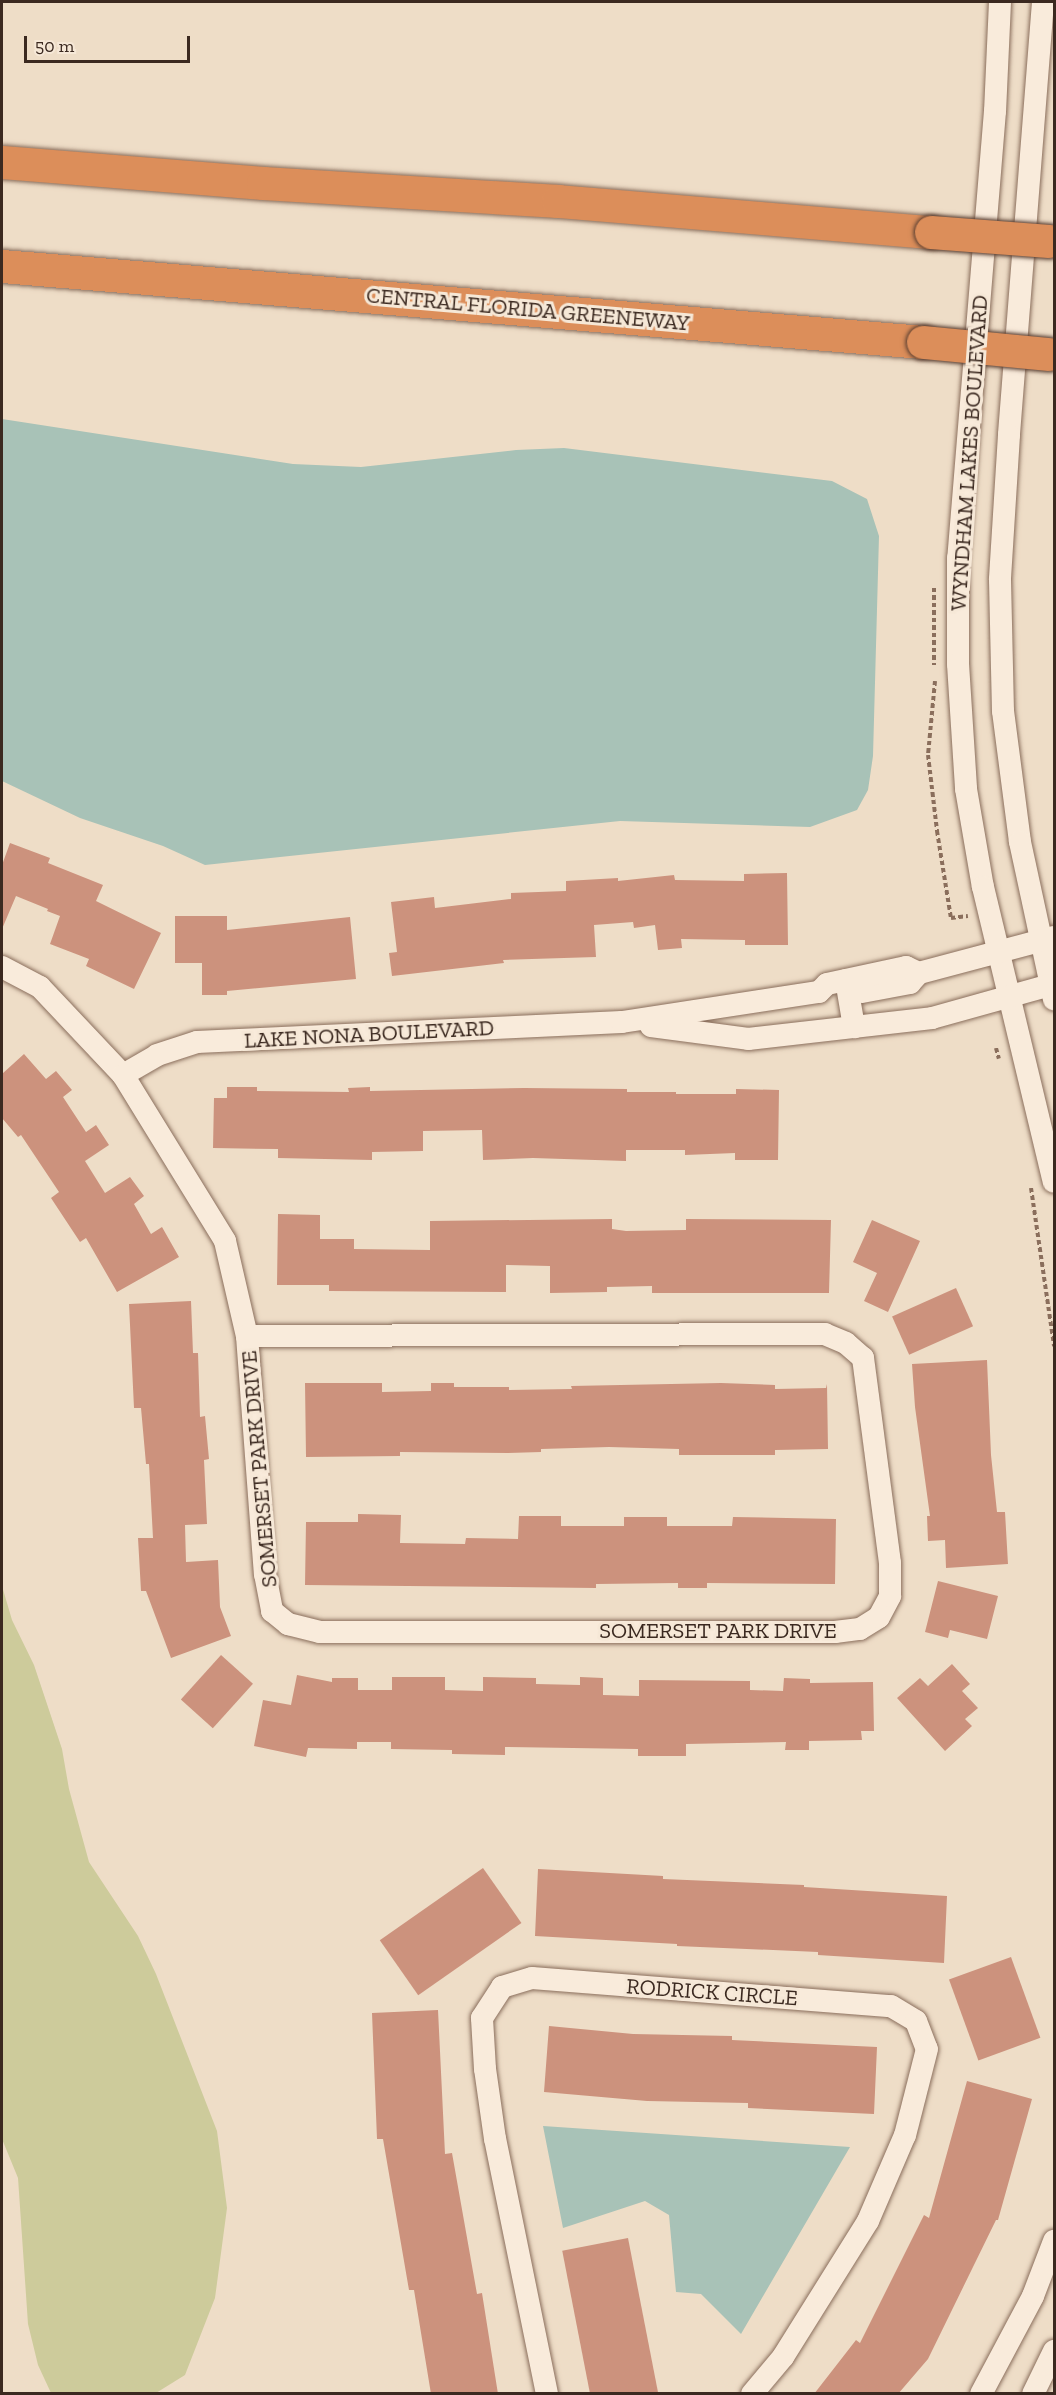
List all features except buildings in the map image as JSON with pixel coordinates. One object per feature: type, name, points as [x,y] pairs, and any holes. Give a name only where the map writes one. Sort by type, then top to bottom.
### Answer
[{"type":"highway","points":[[2,162],[263,183],[558,201],[1052,241]]},
{"type":"highway","name":"CENTRAL FLORIDA GREENEWAY","points":[[2,266],[1051,354]]},
{"type":"street","name":"WYNDHAM LAKES BOULEVARD","points":[[1000,2],[994,111],[958,558],[958,664],[966,789],[997,951],[1054,1182]]},
{"type":"street","name":"WYNDHAM LAKES BOULEVARD","points":[[1043,2],[1000,580],[1003,711],[1020,842],[1047,938],[1053,989]]},
{"type":"street","name":"LAKE NONA BOULEVARD","points":[[123,1075],[157,1055],[197,1042],[622,1022],[819,992],[826,984],[848,987],[906,967],[919,973],[1047,938]]},
{"type":"street","name":"SOMERSET PARK DRIVE","points":[[2,967],[40,987],[123,1075],[225,1241],[248,1336],[265,1574],[272,1611],[288,1624],[320,1632],[835,1632],[860,1629],[879,1617],[890,1596],[890,1563],[863,1358],[846,1343],[825,1334],[248,1336]]},
{"type":"street","points":[[848,987],[854,1027]]},
{"type":"street","name":"LAKE NONA BOULEVARD","points":[[622,1022],[748,1039],[932,1018],[1009,996],[1053,989]]},
{"type":"street","name":"RODRICK CIRCLE","points":[[547,2394],[495,2139],[485,2069],[482,2018],[502,1987],[532,1978],[891,2006],[916,2021],[927,2049],[905,2135],[868,2221],[783,2357],[752,2394]]},
{"type":"street","points":[[981,2394],[1033,2296],[1054,2241]]},
{"type":"street","points":[[1033,2394],[1054,2351]]},
{"type":"path","points":[[996,1048],[1002,1069]]},
{"type":"path","points":[[1031,1186],[1054,1346]]},
{"type":"shaded area","points":[[2,419],[293,464],[361,467],[516,450],[564,448],[832,481],[867,499],[879,536],[873,756],[868,790],[857,810],[810,827],[620,821],[205,865],[163,846],[80,818],[2,781]]},
{"type":"shaded area","points":[[2,1586],[12,1620],[34,1665],[62,1749],[69,1789],[89,1862],[138,1936],[156,1974],[217,2131],[227,2208],[215,2298],[185,2375],[156,2393],[51,2393],[38,2365],[28,2324],[18,2178],[2,2139]]},
{"type":"shaded area","points":[[543,2126],[850,2147],[741,2334],[701,2294],[676,2292],[669,2215],[645,2201],[563,2228]]}]
